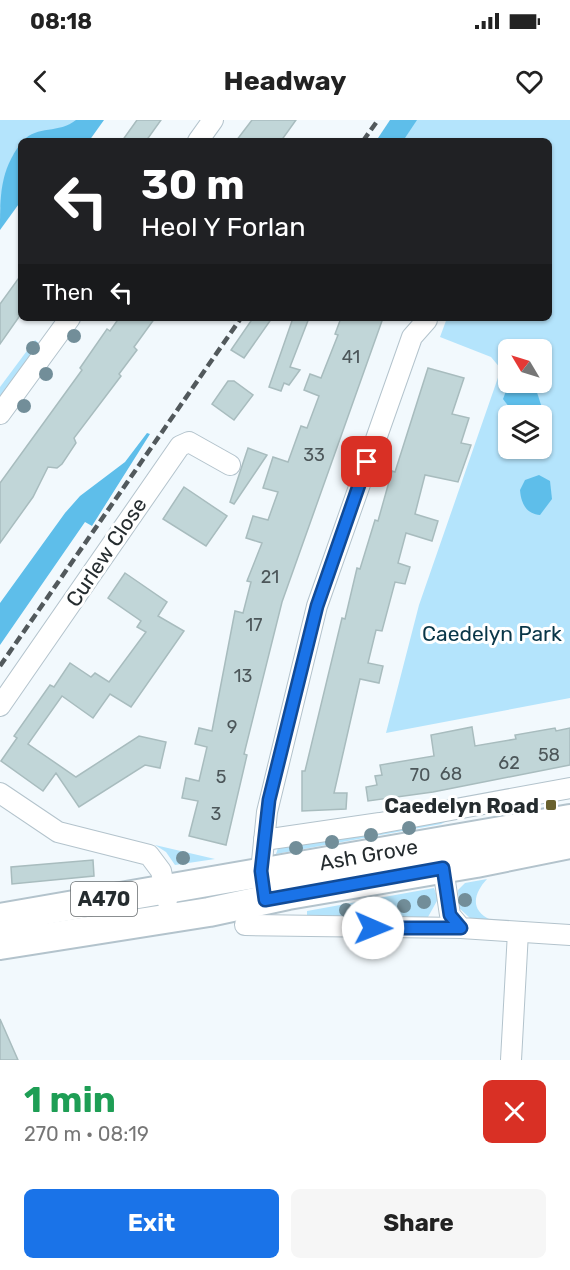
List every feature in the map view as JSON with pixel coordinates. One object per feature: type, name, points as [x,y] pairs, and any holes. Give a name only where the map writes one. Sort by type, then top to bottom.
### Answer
[{"type":"highway","name":"Ash Grove","points":[[166,888],[570,819]]},
{"type":"highway","name":"Ash Grove","points":[[170,918],[570,844]]},
{"type":"highway","name":"A470","points":[[0,918],[166,888]]},
{"type":"highway","name":"A470","points":[[0,945],[170,918]]},
{"type":"street","points":[[200,138],[213,120]]},
{"type":"street","points":[[0,414],[68,321]]},
{"type":"street","points":[[265,900],[261,871],[272,789],[327,574],[412,337],[426,321]]},
{"type":"street","name":"Curlew Close","points":[[0,705],[180,446],[189,441],[230,465]]},
{"type":"street","name":"Ash Grove","points":[[264,840],[380,823],[570,788]]},
{"type":"street","points":[[0,793],[58,832],[146,854],[160,868],[166,888],[170,918]]},
{"type":"street","points":[[443,868],[450,915],[461,928]]},
{"type":"street","points":[[245,925],[461,928],[570,935]]},
{"type":"street","points":[[511,1060],[518,933]]},
{"type":"green space","points":[[0,120],[82,120],[61,138],[18,138],[18,181],[0,208]]},
{"type":"green space","name":"Caedelyn Park","points":[[409,120],[570,120],[570,698],[386,733],[419,605],[498,378],[498,393],[552,393],[552,339],[498,339],[498,365],[491,357],[440,337],[446,321],[552,321],[552,138],[396,138]]},
{"type":"green space","points":[[35,340],[40,344],[0,399],[0,387]]},
{"type":"green space","points":[[451,819],[441,824],[276,854],[278,848]]},
{"type":"green space","points":[[155,845],[215,859],[175,865],[166,852]]},
{"type":"green space","points":[[487,879],[479,890],[476,901],[479,911],[491,920],[471,919],[459,908],[458,890],[465,883]]},
{"type":"green space","points":[[434,888],[438,899],[428,917],[391,918],[391,902],[377,903],[377,917],[307,917],[307,911]]},
{"type":"shaded area","points":[[76,120],[104,120],[91,138],[27,138],[41,131]]},
{"type":"shaded area","points":[[390,120],[417,120],[405,138],[378,138]]},
{"type":"shaded area","points":[[18,147],[18,205],[0,230],[3,184]]},
{"type":"shaded area","points":[[505,393],[537,393],[541,405],[508,405],[503,399]]},
{"type":"shaded area","points":[[147,433],[150,434],[92,526],[85,522],[0,645],[0,603],[65,513],[80,496],[125,462]]},
{"type":"shaded area","points":[[539,475],[550,481],[552,499],[540,515],[525,507],[520,490],[525,480]]},
{"type":"building","points":[[137,120],[161,120],[148,138],[124,138]]},
{"type":"building","points":[[252,120],[296,120],[283,138],[238,138]]},
{"type":"building","points":[[18,279],[18,318],[0,344],[0,304]]},
{"type":"building","points":[[117,321],[153,321],[134,347],[137,350],[119,374],[121,376],[74,438],[76,443],[62,464],[57,468],[48,467],[33,497],[0,543],[0,483],[82,370],[80,368],[107,329],[110,331]]},
{"type":"building","points":[[251,321],[270,321],[244,358],[231,350]]},
{"type":"building","points":[[292,321],[308,321],[290,367],[300,370],[289,385],[284,383],[281,391],[269,387]]},
{"type":"building","points":[[340,321],[382,321],[282,602],[244,754],[247,755],[226,845],[189,836],[198,801],[182,798],[186,778],[199,781],[207,747],[195,744],[199,728],[212,731],[235,611],[243,613],[251,582],[247,581],[262,543],[246,538],[253,516],[268,520],[278,492],[263,488],[273,457],[288,462],[301,426],[307,428],[319,396],[304,390],[310,374],[321,378],[338,335],[335,334]]},
{"type":"building","points":[[428,368],[464,378],[452,414],[469,418],[461,443],[471,445],[458,482],[425,475],[415,514],[438,521],[432,541],[406,533],[398,563],[410,567],[405,584],[395,582],[382,631],[376,630],[368,663],[383,666],[379,683],[360,679],[334,793],[347,793],[346,809],[302,811],[302,771],[305,771],[342,618],[345,619],[357,568],[360,569],[375,520],[378,521],[392,471],[395,472]]},
{"type":"building","points":[[228,381],[234,381],[253,395],[234,420],[212,404]]},
{"type":"building","points":[[248,448],[267,455],[234,504],[230,502]]},
{"type":"building","points":[[184,487],[227,516],[206,546],[163,519]]},
{"type":"building","points":[[125,573],[167,602],[158,616],[184,631],[131,707],[110,694],[93,718],[62,696],[28,744],[76,777],[139,736],[166,742],[160,768],[145,765],[79,807],[56,773],[43,791],[1,761],[17,738],[14,736],[50,685],[54,687],[70,663],[91,677],[95,673],[109,682],[146,632],[137,627],[141,621],[108,598]]},
{"type":"building","points":[[472,727],[475,746],[516,739],[515,735],[555,728],[556,731],[570,728],[570,765],[433,792],[368,801],[366,787],[377,785],[375,776],[382,775],[380,765],[434,756],[431,735]]},
{"type":"building","points":[[93,860],[94,876],[12,884],[11,867]]},
{"type":"building","points":[[0,1019],[18,1060],[0,1060]]},
{"type":"railway","points":[[365,138],[378,120]]},
{"type":"railway","points":[[0,666],[239,321]]},
{"type":"place","name":"Caedelyn Road","points":[[551,805]]},
{"type":"route","points":[[367,462],[327,574],[306,647],[269,800],[261,871],[265,900],[443,868],[450,915],[461,928],[373,928]]}]
